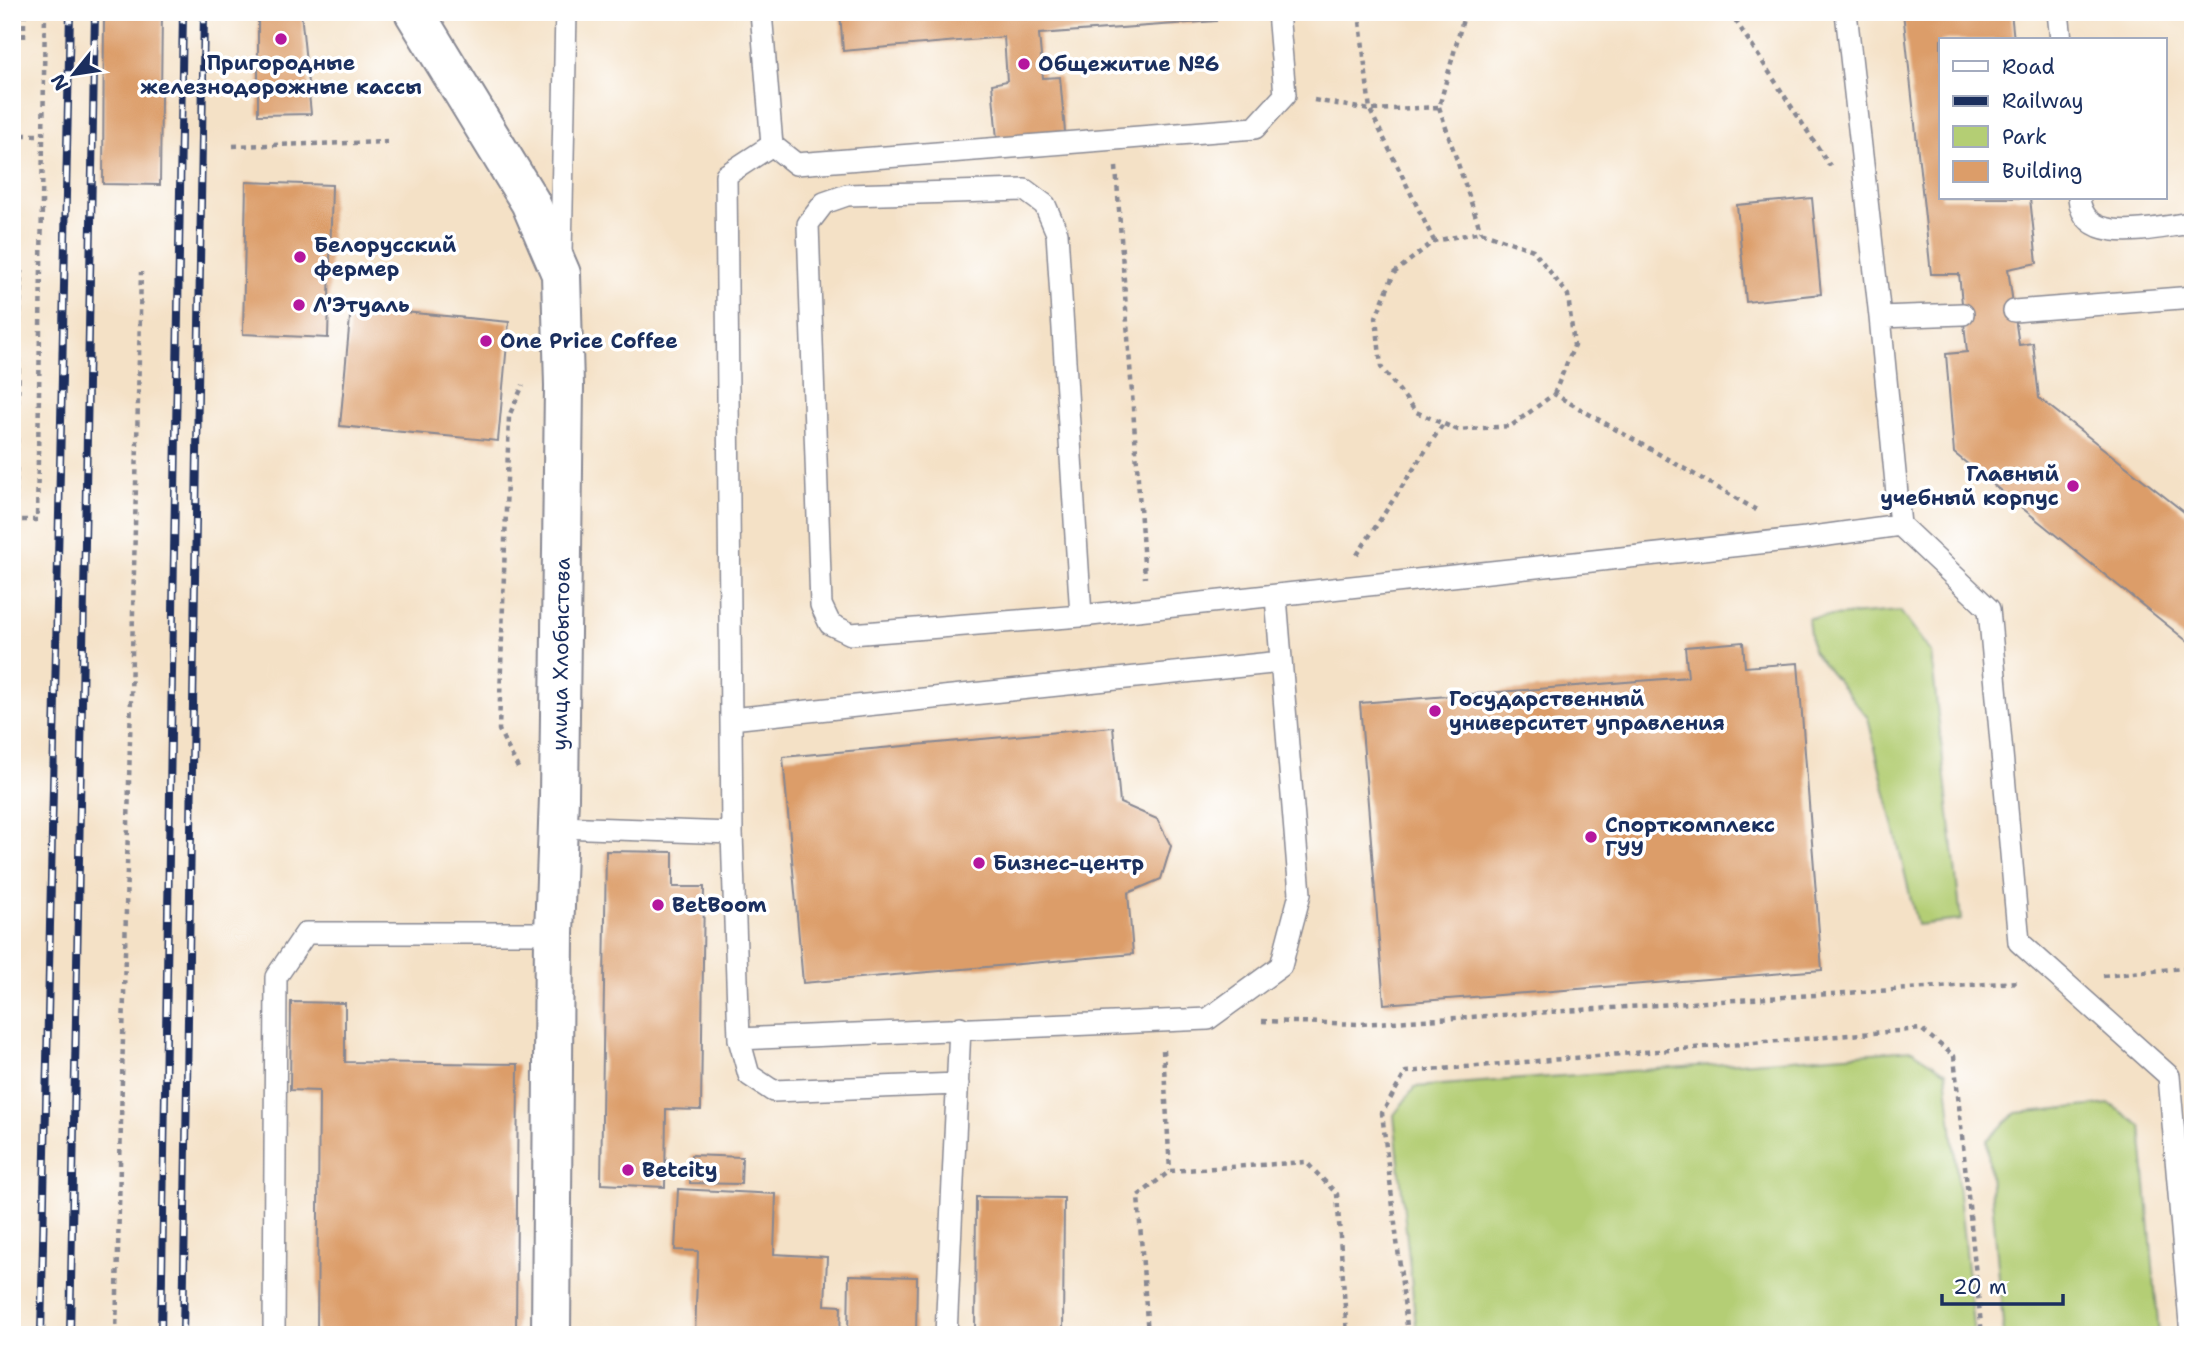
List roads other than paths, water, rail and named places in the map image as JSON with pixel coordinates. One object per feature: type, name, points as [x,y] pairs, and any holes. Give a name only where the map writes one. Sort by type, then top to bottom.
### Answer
[{"type":"street","name":"улица Хлобыстова","points":[[414,12],[530,202],[561,274],[564,399],[554,933],[551,1335]]},
{"type":"lane","points":[[561,274],[566,12]]},
{"type":"lane","points":[[761,12],[772,145],[796,164],[1255,128],[1285,95],[1278,12]]},
{"type":"lane","points":[[1846,12],[1900,525],[1989,609],[2019,942],[2169,1076],[2191,1335]]},
{"type":"lane","points":[[2058,12],[2061,38]]},
{"type":"lane","points":[[772,145],[726,175],[732,833],[739,1039],[749,1075],[773,1091],[958,1084]]},
{"type":"lane","points":[[1081,616],[1057,233],[1045,205],[1025,190],[847,195],[824,203],[808,224],[821,606],[830,624],[850,634],[1147,611],[1806,538],[1900,525]]},
{"type":"lane","points":[[2079,200],[2080,206],[2093,225],[2110,231],[2193,223]]},
{"type":"lane","points":[[2014,311],[2193,297]]},
{"type":"lane","points":[[1880,317],[1963,314]]},
{"type":"lane","points":[[739,1039],[960,1027],[1162,1023],[1208,1019],[1281,966],[1300,894],[1276,597]]},
{"type":"lane","points":[[731,719],[1281,662]]},
{"type":"lane","points":[[558,827],[732,833]]},
{"type":"lane","points":[[274,1335],[276,977],[306,933],[554,933]]},
{"type":"lane","points":[[946,1335],[960,1027]]},
{"type":"railway","points":[[41,1335],[70,12]]},
{"type":"railway","points":[[70,1335],[95,12]]},
{"type":"railway","points":[[161,1335],[183,12]]},
{"type":"railway","points":[[183,1335],[204,12]]},
{"type":"place","name":"Пригородные железнодорожные кассы","points":[[281,39]]},
{"type":"place","name":"Общежитие №6","points":[[1024,64]]},
{"type":"place","name":"Белорусский фермер","points":[[300,257]]},
{"type":"place","name":"Л'Этуаль","points":[[299,305]]},
{"type":"place","name":"One Price Coffee","points":[[486,341]]},
{"type":"place","name":"Главный учебный корпус","points":[[2073,486]]},
{"type":"place","name":"Государственный университет управления","points":[[1435,711]]},
{"type":"place","name":"Спорткомплекс ГУУ","points":[[1591,837]]},
{"type":"place","name":"Бизнес-центр","points":[[979,863]]},
{"type":"place","name":"BetBoom","points":[[658,905]]},
{"type":"place","name":"Betcity","points":[[628,1170]]}]
